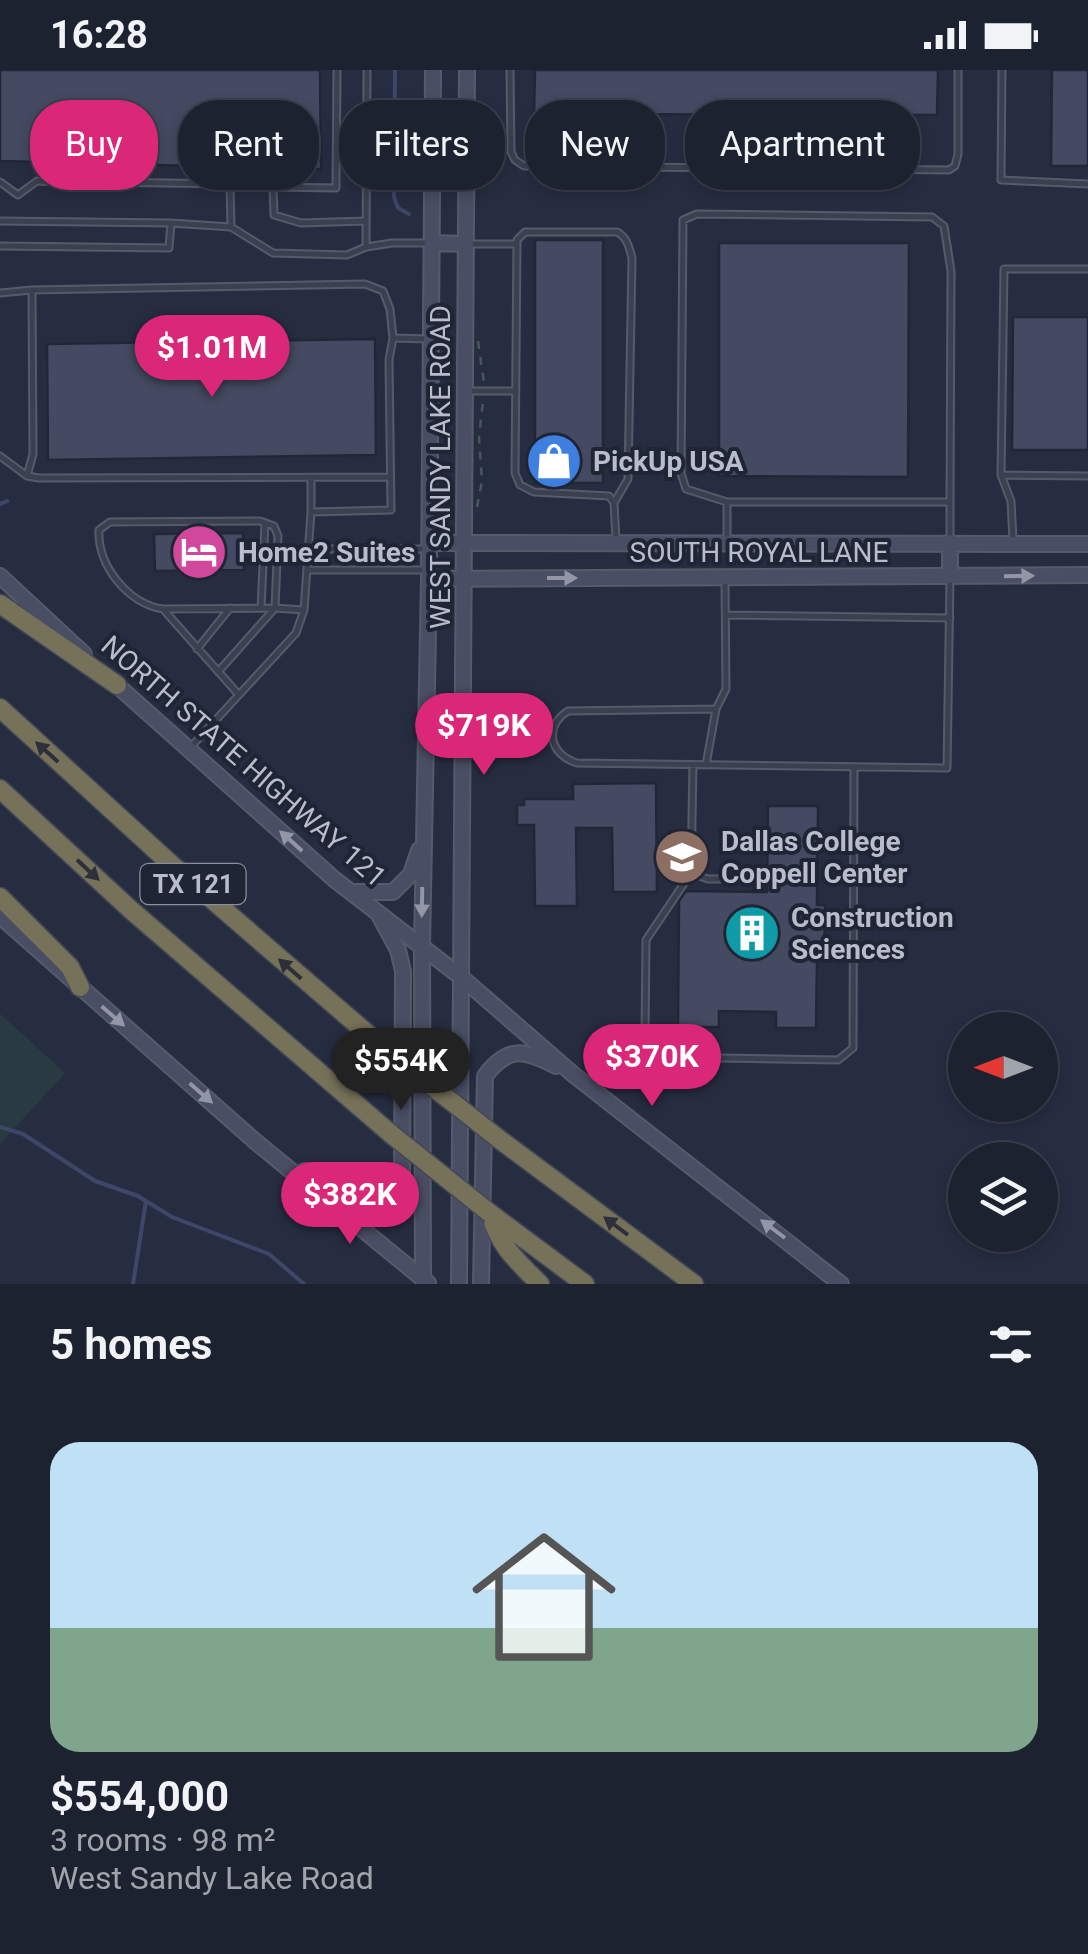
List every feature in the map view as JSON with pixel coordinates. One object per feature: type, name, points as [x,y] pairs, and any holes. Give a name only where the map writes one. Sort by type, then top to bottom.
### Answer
[{"type":"highway","points":[[0,604],[117,685]]},
{"type":"highway","name":"TX 121","points":[[0,708],[172,865],[391,1054],[694,1284]]},
{"type":"highway","name":"TX 121","points":[[0,789],[8,802],[391,1134],[585,1284]]},
{"type":"highway","points":[[0,897],[70,967],[80,987]]},
{"type":"highway","points":[[491,1214],[495,1234],[505,1249],[540,1284]]},
{"type":"main road","name":"WEST SANDY LAKE ROAD","points":[[425,1282],[422,946],[434,70]]},
{"type":"main road","name":"WEST SANDY LAKE ROAD","points":[[459,1284],[467,70]]},
{"type":"main road","points":[[432,243],[466,244]]},
{"type":"main road","name":"SOUTH ROYAL LANE","points":[[430,546],[616,542],[1088,544]]},
{"type":"main road","points":[[950,542],[950,576]]},
{"type":"main road","name":"SOUTH ROYAL LANE","points":[[429,574],[464,579],[1088,575]]},
{"type":"main road","name":"NORTH STATE HIGHWAY 121","points":[[0,576],[351,892],[461,976],[574,1076]]},
{"type":"main road","points":[[351,892],[393,892],[412,874],[424,834]]},
{"type":"main road","points":[[256,1142],[343,1195],[366,1203],[382,1200],[402,1176],[402,972],[398,950],[376,910]]},
{"type":"main road","points":[[0,916],[256,1142],[425,1282]]},
{"type":"main road","points":[[481,1284],[486,1076],[498,1060],[530,1053],[574,1076],[841,1284]]},
{"type":"lane","points":[[337,70],[336,188],[272,186],[274,216],[302,224],[366,221]]},
{"type":"lane","points":[[366,247],[367,70]]},
{"type":"lane","points":[[510,70],[510,152],[524,166],[930,170],[956,166],[958,70]]},
{"type":"lane","points":[[1002,70],[1001,180],[1088,184]]},
{"type":"lane","points":[[0,182],[18,195],[38,182],[230,184],[231,226]]},
{"type":"lane","points":[[950,502],[727,502],[686,489],[681,473],[683,220],[697,214],[932,217],[944,226],[950,271],[950,502],[950,542]]},
{"type":"lane","points":[[0,221],[231,226],[273,253],[348,254],[366,247],[432,243]]},
{"type":"lane","points":[[0,246],[168,248],[171,222]]},
{"type":"lane","points":[[614,503],[608,496],[598,494],[534,492],[520,485],[515,473],[517,244],[520,234],[525,232],[616,232],[628,244],[632,258],[628,479],[614,503],[616,542]]},
{"type":"lane","points":[[466,244],[517,244]]},
{"type":"lane","points":[[1013,543],[1011,501],[1002,475],[1004,269],[1088,269]]},
{"type":"lane","points":[[0,293],[365,284],[382,291],[390,309],[393,338],[389,360],[390,510],[310,512]]},
{"type":"lane","points":[[27,476],[33,454],[32,290]]},
{"type":"lane","points":[[393,338],[431,339]]},
{"type":"lane","points":[[465,390],[516,391]]},
{"type":"lane","points":[[0,456],[27,476],[390,477]]},
{"type":"lane","points":[[1002,475],[1088,476]]},
{"type":"lane","points":[[189,750],[296,633],[304,610],[308,570],[311,478]]},
{"type":"lane","points":[[727,502],[727,542]]},
{"type":"lane","points":[[218,672],[274,608],[278,536],[274,526],[110,522],[99,530],[98,548],[103,562],[146,606],[163,609],[274,608],[304,610]]},
{"type":"lane","points":[[261,608],[266,523]]},
{"type":"lane","points":[[308,550],[430,546]]},
{"type":"lane","points":[[308,570],[429,574]]},
{"type":"lane","points":[[716,709],[568,711],[558,719],[552,742],[560,755],[577,764],[948,768],[950,576]]},
{"type":"lane","points":[[706,765],[716,709],[726,688],[724,577]]},
{"type":"lane","points":[[197,649],[230,608]]},
{"type":"lane","points":[[163,609],[240,695]]},
{"type":"lane","points":[[727,615],[950,618]]},
{"type":"lane","points":[[693,765],[691,873],[646,940],[645,1036],[668,1057],[838,1060],[853,1048],[854,769]]},
{"type":"lane","points":[[691,873],[708,879],[750,879]]},
{"type":"path","points":[[476,514],[482,481],[479,438],[484,390],[478,329]]},
{"type":"shaded area","points":[[0,1014],[65,1073],[0,1144]]},
{"type":"building","points":[[0,70],[320,70],[321,169],[319,100],[178,100],[178,165],[158,165],[158,100],[30,100],[30,162],[0,161]]},
{"type":"building","points":[[535,70],[938,70],[937,115],[920,115],[920,100],[685,100],[685,114],[665,114],[665,100],[534,100]]},
{"type":"building","points":[[1052,70],[1088,70],[1088,166],[1051,166]]},
{"type":"building","points":[[535,240],[603,240],[603,483],[535,483]]},
{"type":"building","points":[[719,243],[909,243],[908,477],[719,476]]},
{"type":"building","points":[[1013,317],[1088,317],[1088,450],[1012,450]]},
{"type":"building","points":[[375,339],[376,455],[48,460],[47,344]]},
{"type":"building","name":"Home2 Suites","points":[[243,533],[244,570],[155,571],[154,534]]},
{"type":"building","points":[[656,783],[657,892],[613,892],[612,828],[576,828],[577,906],[535,906],[534,825],[517,825],[517,805],[524,805],[524,799],[573,799],[573,784]]},
{"type":"building","name":"Construction Sciences","points":[[768,806],[818,806],[817,905],[825,905],[824,961],[817,960],[816,1028],[776,1028],[776,1012],[719,1011],[719,1027],[678,1027],[679,901],[686,891],[767,892]]},
{"type":"waterway","points":[[395,70],[394,197],[398,208],[409,214]]},
{"type":"waterway","points":[[0,504],[7,501]]},
{"type":"waterway","points":[[0,1127],[23,1134],[95,1181],[138,1196],[172,1217],[269,1254],[304,1284]]},
{"type":"waterway","points":[[133,1284],[146,1201]]},
{"type":"place","name":"PickUp USA","points":[[554,461]]},
{"type":"place","name":"Home2 Suites","points":[[199,552]]},
{"type":"place","name":"Dallas College Coppell Center","points":[[682,857]]},
{"type":"place","name":"Construction Sciences","points":[[752,933]]}]
